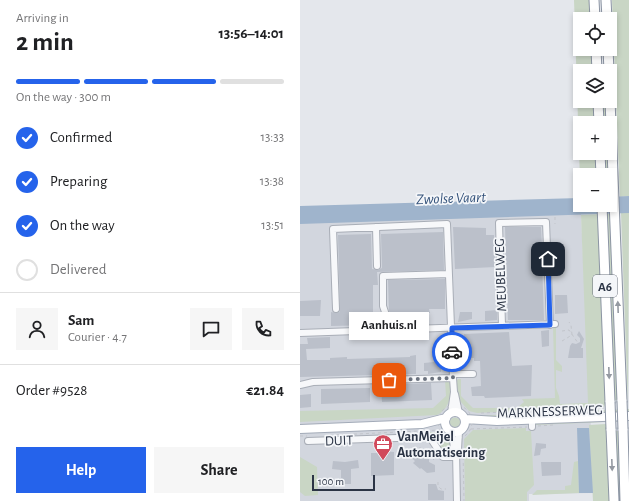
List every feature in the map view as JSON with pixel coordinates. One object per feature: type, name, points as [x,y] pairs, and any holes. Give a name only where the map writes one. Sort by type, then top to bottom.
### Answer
[{"type":"highway","points":[[594,0],[595,12]]},
{"type":"highway","points":[[606,0],[607,12]]},
{"type":"highway","name":"A6","points":[[610,108],[626,501]]},
{"type":"highway","name":"A6","points":[[602,212],[614,501]]},
{"type":"main road","name":"MARKNESSERWEG","points":[[300,429],[422,437],[455,423],[497,421],[532,424],[629,416]]},
{"type":"street","name":"MEUBELWEG","points":[[502,326],[499,223],[550,224]]},
{"type":"street","points":[[336,309],[333,229],[447,224],[455,423],[454,449],[456,454],[457,474],[461,481],[458,501]]},
{"type":"street","points":[[300,333],[386,327],[452,328],[552,325],[550,224]]},
{"type":"street","points":[[376,227],[377,266]]},
{"type":"street","points":[[385,312],[383,306],[382,276],[449,274]]},
{"type":"street","points":[[319,325],[319,332]]},
{"type":"street","points":[[300,385],[313,382],[473,374]]},
{"type":"street","points":[[422,437],[431,439],[433,455],[446,458],[456,454]]},
{"type":"street","name":"DUIT","points":[[308,439],[317,441],[364,442],[422,437]]},
{"type":"street","points":[[450,474],[457,474]]},
{"type":"street","points":[[450,482],[461,481]]},
{"type":"path","points":[[550,224],[555,217]]},
{"type":"path","points":[[569,322],[571,325],[572,335]]},
{"type":"path","points":[[562,330],[569,330],[578,343]]},
{"type":"path","points":[[562,341],[572,335]]},
{"type":"path","name":"MARKNESSERWEG","points":[[480,414],[609,405]]},
{"type":"path","points":[[331,435],[422,437],[475,414]]},
{"type":"path","points":[[455,423],[559,425]]},
{"type":"path","points":[[300,436],[308,439]]},
{"type":"path","points":[[463,450],[461,481],[464,501]]},
{"type":"path","points":[[438,482],[440,487],[446,489]]},
{"type":"shaded area","points":[[581,214],[594,493],[529,494],[529,501],[300,501],[300,223]]},
{"type":"green space","points":[[574,0],[592,0],[593,12],[574,12]]},
{"type":"green space","points":[[612,0],[629,0],[629,196],[620,197],[616,108],[617,64],[615,64],[614,56],[617,56],[617,12],[612,12]]},
{"type":"green space","points":[[576,56],[594,56],[595,64],[576,64]]},
{"type":"green space","points":[[578,108],[596,108],[597,116],[578,116]]},
{"type":"green space","points":[[602,108],[609,108],[610,116],[603,116]]},
{"type":"green space","points":[[579,160],[599,160],[600,168],[580,168]]},
{"type":"green space","points":[[605,160],[611,160],[612,168],[606,168]]},
{"type":"green space","points":[[621,213],[629,213],[628,406]]},
{"type":"green space","points":[[601,214],[607,399],[604,407],[477,413],[469,411],[460,401],[456,382],[458,379],[461,379],[461,396],[473,408],[517,408],[524,402],[522,399],[555,398],[553,327],[556,327],[556,360],[562,366],[562,372],[556,370],[556,388],[560,404],[588,403],[581,215]]},
{"type":"green space","points":[[607,214],[614,214],[619,400],[613,400]]},
{"type":"green space","points":[[445,380],[450,383],[451,388],[449,402],[444,410],[437,415],[300,422],[300,411],[433,408],[446,396]]},
{"type":"green space","points":[[629,409],[629,412],[500,418],[472,416]]},
{"type":"green space","points":[[455,417],[459,419],[461,423],[459,427],[455,429],[451,427],[449,423],[451,419]]},
{"type":"green space","points":[[629,419],[629,421],[535,425],[535,423]]},
{"type":"green space","points":[[606,424],[609,501],[593,501],[589,425]]},
{"type":"green space","points":[[526,428],[526,431],[531,431],[534,485],[527,492],[527,501],[465,501],[464,439],[473,430]]},
{"type":"green space","points":[[614,431],[620,431],[623,501],[616,501]]},
{"type":"green space","points":[[424,432],[439,432],[452,440],[451,453],[446,455],[424,434]]},
{"type":"green space","points":[[300,457],[317,467],[318,495],[305,496],[300,492]]},
{"type":"green space","points":[[578,461],[579,493],[532,495],[537,490],[565,490],[565,486],[571,485],[574,462]]},
{"type":"water","points":[[629,196],[629,213],[300,224],[300,206],[573,198],[573,212],[617,212],[617,197]]},
{"type":"water","points":[[577,428],[589,428],[593,493],[579,493]]},
{"type":"building","points":[[453,227],[486,228],[486,235],[494,235],[495,267],[455,269]]},
{"type":"building","points":[[505,227],[541,227],[542,246],[531,246],[532,261],[542,261],[544,320],[508,320]]},
{"type":"building","points":[[443,232],[444,270],[377,272],[378,285],[373,285],[373,312],[380,312],[384,316],[389,313],[388,280],[445,279],[445,309],[429,309],[430,313],[421,313],[422,324],[331,326],[331,312],[340,312],[338,235],[371,234],[372,269],[378,270],[382,268],[381,234]]},
{"type":"building","points":[[555,295],[567,295],[568,313],[555,314]]},
{"type":"building","points":[[321,300],[320,316],[300,316],[300,301]]},
{"type":"building","points":[[497,310],[497,320],[485,321],[485,311]]},
{"type":"building","points":[[460,312],[472,312],[472,319],[458,322]]},
{"type":"building","points":[[549,330],[549,346],[542,347],[541,331]]},
{"type":"building","points":[[579,331],[584,339],[581,348],[583,348],[583,358],[568,358],[572,343],[576,344],[580,342],[580,338],[577,335]]},
{"type":"building","points":[[509,332],[512,366],[532,365],[531,396],[485,398],[484,396],[472,396],[471,387],[481,386],[480,361],[474,361],[474,358],[465,358],[464,334]]},
{"type":"building","points":[[330,337],[330,348],[306,349],[307,360],[330,360],[330,358],[347,357],[347,359],[410,357],[416,355],[416,374],[300,377],[300,344],[308,344],[307,338]]},
{"type":"building","points":[[434,360],[438,360],[438,364],[441,364],[441,372],[428,374],[428,371],[424,371],[424,363],[434,362]]},
{"type":"building","points":[[431,383],[432,400],[382,402],[381,385]]},
{"type":"building","points":[[370,388],[370,402],[321,404],[321,389]]},
{"type":"building","points":[[311,394],[311,407],[300,408],[300,395]]},
{"type":"building","points":[[536,443],[546,444],[546,448],[541,449],[540,455],[534,456]]},
{"type":"building","points":[[407,450],[416,450],[423,453],[429,459],[429,462],[435,465],[435,472],[427,473],[421,468],[420,469],[413,463],[415,461],[410,457],[407,457]]},
{"type":"building","points":[[380,451],[394,452],[394,475],[371,476],[371,453],[380,453]]},
{"type":"building","points":[[358,460],[359,468],[351,469],[351,484],[341,484],[341,470],[332,469],[333,461],[345,462]]},
{"type":"building","points":[[541,462],[561,462],[561,475],[542,476]]},
{"type":"building","points":[[428,484],[436,484],[438,490],[444,491],[444,500],[428,500]]},
{"type":"tunnel","points":[[385,312],[386,325]]},
{"type":"way so far","points":[[389,380],[453,378],[452,352]]},
{"type":"place","name":"Aanhuis.nl","points":[[389,380]]},
{"type":"place","name":"VanMeijel Automatisering","points":[[383,461]]},
{"type":"route","points":[[452,352],[452,328],[550,325],[548,259]]},
{"type":"water label","name":"Zwolse Vaart","points":[[451,198]]}]
